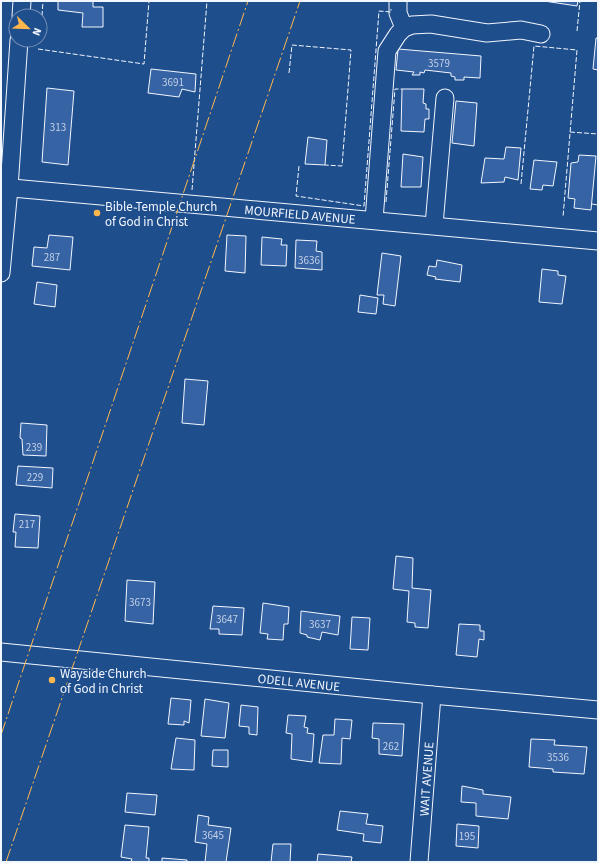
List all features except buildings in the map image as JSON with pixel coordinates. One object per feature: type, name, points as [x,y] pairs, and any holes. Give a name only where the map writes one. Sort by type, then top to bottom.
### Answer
[{"type":"street","points":[[398,1],[398,13],[404,28]]},
{"type":"street","points":[[374,220],[387,51],[398,34],[404,28],[412,25],[431,24],[486,33],[521,30],[541,34]]},
{"type":"street","points":[[1,273],[5,187],[18,48]]},
{"type":"street","points":[[434,225],[445,98]]},
{"type":"street","name":"MOURFIELD AVENUE","points":[[5,187],[598,241]]},
{"type":"street","name":"ODELL AVENUE","points":[[1,652],[598,710]]},
{"type":"street","name":"WAIT AVENUE","points":[[419,862],[432,695]]},
{"type":"fence","points":[[43,1],[43,8]]},
{"type":"fence","points":[[38,49],[144,64],[149,1]]},
{"type":"fence","points":[[192,190],[207,1]]},
{"type":"fence","points":[[577,31],[580,1]]},
{"type":"fence","points":[[299,166],[296,196],[364,206],[379,11],[391,12],[391,9]]},
{"type":"fence","points":[[289,73],[292,45],[351,50],[342,166],[325,165]]},
{"type":"fence","points":[[521,184],[534,46],[577,50],[563,217]]},
{"type":"fence","points":[[386,202],[395,89],[402,89]]},
{"type":"fence","points":[[570,132],[598,134]]},
{"type":"fence","points":[[592,204],[598,205],[598,202]]},
{"type":"power","points":[[1,735],[248,1]]},
{"type":"power","points":[[6,862],[300,1]]},
{"type":"place","name":"Bible Temple Church of God in Christ","points":[[97,213]]},
{"type":"place","name":"Wayside Church of God in Christ","points":[[52,680]]}]
